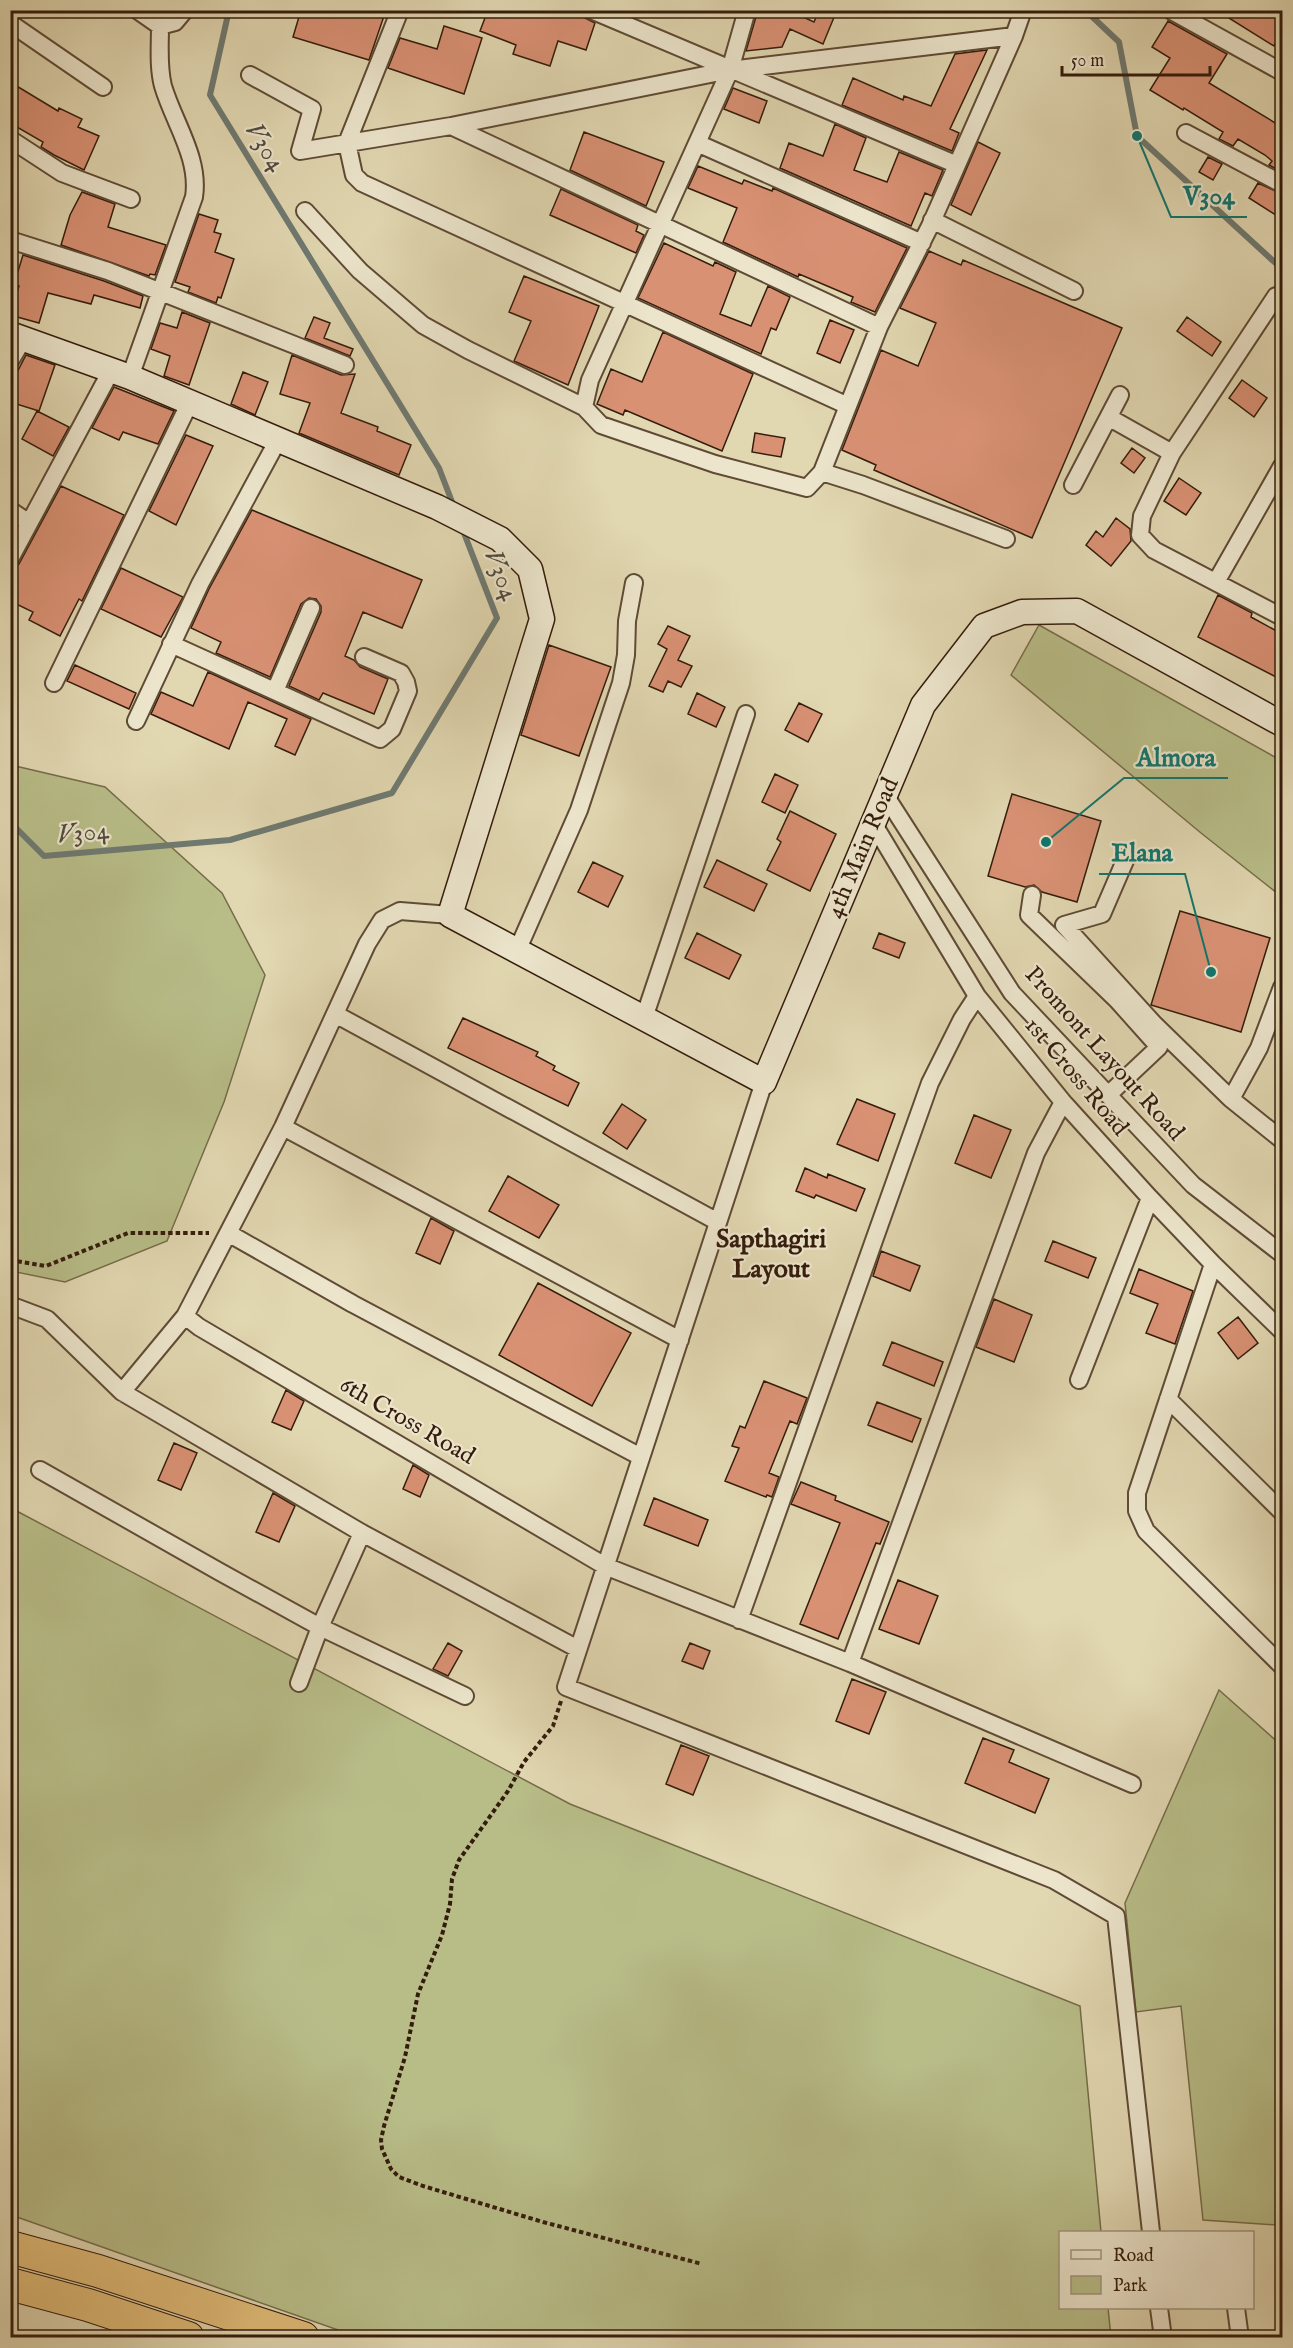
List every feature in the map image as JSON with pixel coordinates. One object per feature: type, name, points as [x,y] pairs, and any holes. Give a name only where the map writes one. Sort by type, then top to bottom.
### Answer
[{"type":"highway","points":[[10,2247],[98,2271],[303,2337]]},
{"type":"highway","points":[[10,2284],[88,2305],[188,2337]]},
{"type":"street","points":[[137,10],[160,26],[175,22],[185,10]]},
{"type":"street","points":[[400,10],[347,143],[354,175],[362,183],[846,405]]},
{"type":"street","points":[[591,10],[956,164]]},
{"type":"street","points":[[584,407],[590,380],[730,70],[747,10]]},
{"type":"street","points":[[305,211],[360,271],[423,325],[468,350],[584,407],[601,425],[715,464],[807,488],[822,472],[846,405],[879,327],[922,243],[1014,36],[1023,10]]},
{"type":"street","points":[[1170,10],[1282,72]]},
{"type":"street","points":[[10,23],[103,87]]},
{"type":"street","points":[[10,559],[29,523],[121,373],[161,293],[194,197],[196,180],[192,161],[160,71],[160,26]]},
{"type":"street","points":[[250,75],[312,109],[300,151],[451,126],[730,70],[1014,36]]},
{"type":"street","points":[[451,126],[879,327]]},
{"type":"street","points":[[1186,133],[1282,184]]},
{"type":"street","points":[[10,139],[62,173],[131,199]]},
{"type":"street","points":[[697,143],[922,243]]},
{"type":"street","points":[[932,220],[1074,291]]},
{"type":"street","points":[[10,240],[108,271],[345,365]]},
{"type":"street","points":[[1276,296],[1172,453],[1142,516],[1140,535],[1154,550],[1282,617]]},
{"type":"street","points":[[10,361],[17,336],[121,373],[437,507],[500,539],[530,569],[542,619],[450,915]]},
{"type":"street","points":[[1073,486],[1120,395]]},
{"type":"street","points":[[54,683],[190,402]]},
{"type":"street","points":[[1110,418],[1172,453]]},
{"type":"street","points":[[136,721],[200,584],[278,440]]},
{"type":"street","points":[[1216,582],[1282,466]]},
{"type":"street","points":[[822,472],[863,485],[1006,539]]},
{"type":"street","points":[[10,510],[29,523]]},
{"type":"street","points":[[517,951],[579,810],[621,683],[626,655],[627,621],[634,583]]},
{"type":"street","points":[[275,691],[311,608]]},
{"type":"street","name":"4th Main Road","points":[[764,1082],[923,705],[984,626],[1022,612],[1077,611],[1282,724]]},
{"type":"street","points":[[171,644],[380,739],[392,729],[408,691],[401,673],[364,657]]},
{"type":"street","points":[[644,1018],[746,714]]},
{"type":"street","name":"Promont Layout Road","points":[[885,795],[1012,993],[1192,1185],[1282,1254]]},
{"type":"street","name":"1st Cross Road","points":[[873,823],[977,996],[1063,1102],[1150,1198],[1282,1331]]},
{"type":"street","points":[[1126,856],[1102,914],[1064,925],[1154,1024],[1231,1099],[1282,1140]]},
{"type":"street","points":[[1032,896],[1029,915],[1117,1000],[1159,1047],[1108,1095]]},
{"type":"street","points":[[122,1392],[186,1316],[283,1127],[367,944],[382,920],[400,911],[450,915],[764,1082],[566,1687],[1054,1880],[1116,1916],[1151,2231]]},
{"type":"street","points":[[1231,1099],[1259,1048],[1282,987]]},
{"type":"street","points":[[739,1620],[930,1083],[962,1019],[977,996]]},
{"type":"street","points":[[335,1014],[718,1222]]},
{"type":"street","points":[[850,1663],[1036,1154],[1063,1102]]},
{"type":"street","points":[[283,1127],[680,1340]]},
{"type":"street","points":[[1079,1380],[1150,1198]]},
{"type":"street","points":[[228,1233],[353,1304],[641,1457]]},
{"type":"street","points":[[1213,1264],[1137,1493],[1137,1511],[1146,1531],[1282,1666]]},
{"type":"street","points":[[10,1305],[47,1319],[122,1392],[362,1533],[578,1649]]},
{"type":"street","name":"6th Cross Road","points":[[186,1316],[199,1327],[605,1566],[850,1663],[1132,1784]]},
{"type":"street","points":[[1168,1399],[1282,1512]]},
{"type":"street","points":[[40,1470],[320,1627],[465,1696]]},
{"type":"street","points":[[299,1683],[320,1627],[362,1533]]},
{"type":"street","points":[[1159,2309],[1162,2337]]},
{"type":"street","points":[[1236,2309],[1240,2337]]},
{"type":"path","points":[[10,1260],[46,1266],[128,1233],[228,1233]]},
{"type":"path","points":[[566,1687],[552,1726],[524,1762],[507,1791],[459,1860],[452,1879],[450,1904],[442,1935],[418,1994],[405,2057],[384,2126],[382,2149],[391,2169],[399,2177],[423,2186],[543,2222],[702,2264]]},
{"type":"green space","points":[[1039,625],[1282,761],[1282,897],[1201,833],[1011,675]]},
{"type":"green space","points":[[11,765],[105,787],[222,893],[265,975],[224,1102],[167,1241],[65,1282],[11,1271]]},
{"type":"green space","points":[[11,1508],[570,1804],[1080,2006],[1101,2231],[1059,2231],[1059,2309],[1108,2309],[1111,2337],[358,2337],[11,2215]]},
{"type":"green space","points":[[1219,1690],[1282,1746],[1282,2283],[1277,2225],[1203,2220],[1181,2006],[1136,2012],[1125,1903]]},
{"type":"building","points":[[301,10],[386,10],[369,60],[293,37]]},
{"type":"building","points":[[488,10],[553,10],[575,17],[577,10],[581,10],[583,17],[595,23],[586,50],[558,41],[550,66],[513,54],[516,45],[480,31]]},
{"type":"building","points":[[758,10],[788,10],[814,22],[819,10],[837,10],[823,44],[790,29],[782,47],[746,51]]},
{"type":"building","points":[[1216,10],[1282,10],[1282,31],[1274,46]]},
{"type":"building","points":[[1168,21],[1227,54],[1209,83],[1282,127],[1282,172],[1269,165],[1272,161],[1265,155],[1238,139],[1233,146],[1219,139],[1223,132],[1150,90],[1170,58],[1152,47]]},
{"type":"building","points":[[444,26],[482,38],[464,94],[388,68],[400,38],[437,49]]},
{"type":"building","points":[[987,50],[950,129],[959,133],[952,151],[842,105],[853,78],[903,100],[904,96],[931,106],[955,54]]},
{"type":"building","points":[[10,82],[58,111],[59,108],[82,119],[78,127],[99,136],[84,170],[41,147],[43,142],[10,123]]},
{"type":"building","points":[[733,88],[767,101],[759,123],[724,109]]},
{"type":"building","points":[[835,124],[866,138],[854,170],[887,182],[899,152],[943,170],[932,196],[925,193],[911,226],[780,168],[789,143],[823,156]]},
{"type":"building","points":[[584,132],[664,162],[646,206],[570,170]]},
{"type":"building","points":[[978,142],[1000,153],[971,215],[951,205]]},
{"type":"building","points":[[1208,157],[1222,164],[1213,180],[1199,172]]},
{"type":"building","points":[[698,166],[742,184],[744,180],[772,191],[773,188],[907,248],[875,312],[851,302],[853,297],[799,274],[798,277],[723,242],[737,208],[688,188]]},
{"type":"building","points":[[1258,183],[1282,194],[1282,219],[1249,198]]},
{"type":"building","points":[[561,189],[638,225],[636,231],[644,235],[636,253],[550,215]]},
{"type":"building","points":[[82,192],[115,204],[108,227],[166,245],[155,275],[150,274],[149,276],[61,245],[70,215]]},
{"type":"building","points":[[199,214],[218,220],[214,232],[221,234],[215,252],[234,259],[221,298],[218,297],[216,303],[188,292],[190,287],[175,282]]},
{"type":"building","points":[[664,243],[713,266],[715,262],[736,272],[720,314],[751,326],[768,286],[790,297],[776,330],[771,328],[761,354],[638,298]]},
{"type":"building","points":[[929,251],[961,265],[963,260],[1122,328],[1032,538],[874,470],[876,465],[842,450],[881,350],[918,366],[936,323],[900,308]]},
{"type":"building","points":[[23,255],[143,296],[140,308],[94,295],[91,304],[48,293],[39,323],[10,315],[19,286],[14,284]]},
{"type":"building","points":[[524,276],[599,306],[568,385],[514,361],[531,321],[509,312]]},
{"type":"building","points":[[182,312],[210,323],[189,385],[164,376],[170,356],[151,349],[160,323],[177,328]]},
{"type":"building","points":[[314,317],[330,323],[324,338],[353,349],[350,356],[305,338]]},
{"type":"building","points":[[1187,317],[1221,342],[1212,356],[1177,331]]},
{"type":"building","points":[[830,320],[854,330],[840,363],[817,353]]},
{"type":"building","points":[[663,332],[753,374],[722,451],[625,410],[623,415],[597,404],[611,369],[642,382]]},
{"type":"building","points":[[26,355],[55,365],[39,411],[10,402],[10,386]]},
{"type":"building","points":[[292,355],[341,375],[355,374],[341,413],[378,427],[377,431],[411,445],[399,475],[299,433],[310,403],[280,394]]},
{"type":"building","points":[[243,372],[268,382],[255,415],[231,404]]},
{"type":"building","points":[[1242,380],[1267,398],[1254,417],[1229,398]]},
{"type":"building","points":[[114,387],[174,411],[158,444],[123,432],[119,440],[92,428]]},
{"type":"building","points":[[37,411],[69,427],[53,456],[22,439]]},
{"type":"building","points":[[755,433],[785,438],[781,457],[752,452]]},
{"type":"building","points":[[186,435],[213,446],[176,525],[149,511]]},
{"type":"building","points":[[1132,448],[1145,458],[1134,473],[1121,463]]},
{"type":"building","points":[[1179,478],[1201,493],[1186,515],[1164,501]]},
{"type":"building","points":[[61,486],[124,515],[82,601],[79,599],[60,636],[29,620],[33,612],[10,601],[10,569],[19,564]]},
{"type":"building","points":[[252,510],[422,580],[402,628],[363,612],[345,656],[354,660],[360,667],[388,679],[374,714],[323,693],[319,700],[289,686],[321,612],[321,606],[316,599],[309,598],[301,604],[270,677],[216,653],[221,642],[191,628],[209,589]]},
{"type":"building","points":[[1116,518],[1130,529],[1131,541],[1111,566],[1086,545],[1096,531],[1103,537]]},
{"type":"building","points":[[121,568],[183,597],[161,637],[101,609]]},
{"type":"building","points":[[1218,595],[1252,613],[1251,617],[1282,634],[1282,680],[1198,637]]},
{"type":"building","points":[[668,626],[690,636],[678,660],[692,666],[681,687],[668,681],[663,692],[649,686],[667,649],[658,644]]},
{"type":"building","points":[[549,645],[611,667],[579,756],[521,735]]},
{"type":"building","points":[[75,665],[136,693],[129,709],[67,681]]},
{"type":"building","points":[[208,672],[311,719],[295,755],[275,746],[287,719],[248,702],[229,749],[151,714],[161,692],[193,706]]},
{"type":"building","points":[[697,693],[725,707],[716,727],[688,714]]},
{"type":"building","points":[[799,703],[822,714],[808,742],[785,730]]},
{"type":"building","points":[[775,774],[798,785],[785,813],[762,802]]},
{"type":"building","points":[[1012,794],[1101,821],[1077,902],[1042,892],[1034,885],[1025,887],[988,876]]},
{"type":"building","points":[[790,811],[836,834],[810,891],[767,870],[781,842],[777,839]]},
{"type":"building","points":[[717,860],[767,884],[754,911],[704,887]]},
{"type":"building","points":[[593,862],[623,876],[608,907],[578,892]]},
{"type":"building","points":[[1180,911],[1270,938],[1241,1032],[1151,1005]]},
{"type":"building","points":[[697,933],[741,955],[729,979],[685,958]]},
{"type":"building","points":[[879,933],[905,943],[899,958],[873,948]]},
{"type":"building","points":[[463,1018],[538,1052],[536,1056],[555,1066],[553,1070],[579,1083],[568,1106],[448,1048]]},
{"type":"building","points":[[857,1099],[895,1114],[878,1161],[837,1144]]},
{"type":"building","points":[[622,1104],[646,1120],[627,1149],[603,1133]]},
{"type":"building","points":[[974,1115],[1011,1130],[991,1178],[955,1163]]},
{"type":"building","points":[[805,1168],[827,1178],[828,1174],[865,1189],[856,1211],[816,1195],[814,1198],[796,1191]]},
{"type":"building","points":[[508,1176],[559,1205],[539,1238],[489,1211]]},
{"type":"building","points":[[431,1218],[454,1231],[440,1264],[416,1253]]},
{"type":"building","points":[[1053,1241],[1096,1258],[1088,1278],[1045,1261]]},
{"type":"building","points":[[881,1251],[920,1266],[910,1291],[873,1276]]},
{"type":"building","points":[[1139,1269],[1193,1291],[1175,1344],[1146,1333],[1158,1304],[1130,1293]]},
{"type":"building","points":[[538,1283],[631,1333],[592,1406],[499,1355]]},
{"type":"building","points":[[994,1299],[1032,1315],[1014,1362],[976,1347]]},
{"type":"building","points":[[1238,1317],[1258,1343],[1238,1359],[1218,1333]]},
{"type":"building","points":[[892,1342],[943,1362],[934,1386],[883,1365]]},
{"type":"building","points":[[764,1381],[807,1398],[797,1424],[790,1421],[769,1473],[779,1477],[772,1497],[767,1495],[766,1497],[725,1481],[739,1448],[732,1446],[740,1426],[745,1428]]},
{"type":"building","points":[[286,1390],[304,1401],[291,1430],[272,1422]]},
{"type":"building","points":[[877,1402],[921,1419],[912,1442],[868,1425]]},
{"type":"building","points":[[174,1443],[197,1453],[181,1490],[158,1480]]},
{"type":"building","points":[[413,1465],[429,1475],[420,1497],[403,1489]]},
{"type":"building","points":[[801,1482],[836,1496],[835,1500],[889,1522],[880,1544],[876,1543],[838,1639],[800,1624],[840,1523],[791,1504]]},
{"type":"building","points":[[273,1493],[295,1506],[279,1542],[256,1532]]},
{"type":"building","points":[[654,1498],[708,1520],[698,1546],[644,1525]]},
{"type":"building","points":[[898,1580],[938,1596],[919,1644],[879,1629]]},
{"type":"building","points":[[448,1643],[462,1651],[448,1676],[433,1669]]},
{"type":"building","points":[[690,1643],[710,1651],[703,1669],[682,1661]]},
{"type":"building","points":[[852,1679],[886,1692],[869,1734],[836,1721]]},
{"type":"building","points":[[983,1738],[1014,1750],[1009,1762],[1049,1779],[1035,1813],[965,1783]]},
{"type":"building","points":[[681,1745],[709,1756],[693,1795],[666,1784]]},
{"type":"waterway","name":"V304","points":[[229,10],[210,95],[439,468],[454,507]]},
{"type":"waterway","name":"V304","points":[[1085,10],[1119,42],[1137,136],[1282,269]]},
{"type":"waterway","name":"V304","points":[[10,822],[44,856],[230,840],[392,793],[497,618],[462,528]]},
{"type":"place","name":"V304","points":[[1137,136]]},
{"type":"place","name":"Almora","points":[[1046,842]]},
{"type":"place","name":"Elana","points":[[1211,972]]},
{"type":"district","name":"Sapthagiri Layout","points":[[771,1254]]}]
